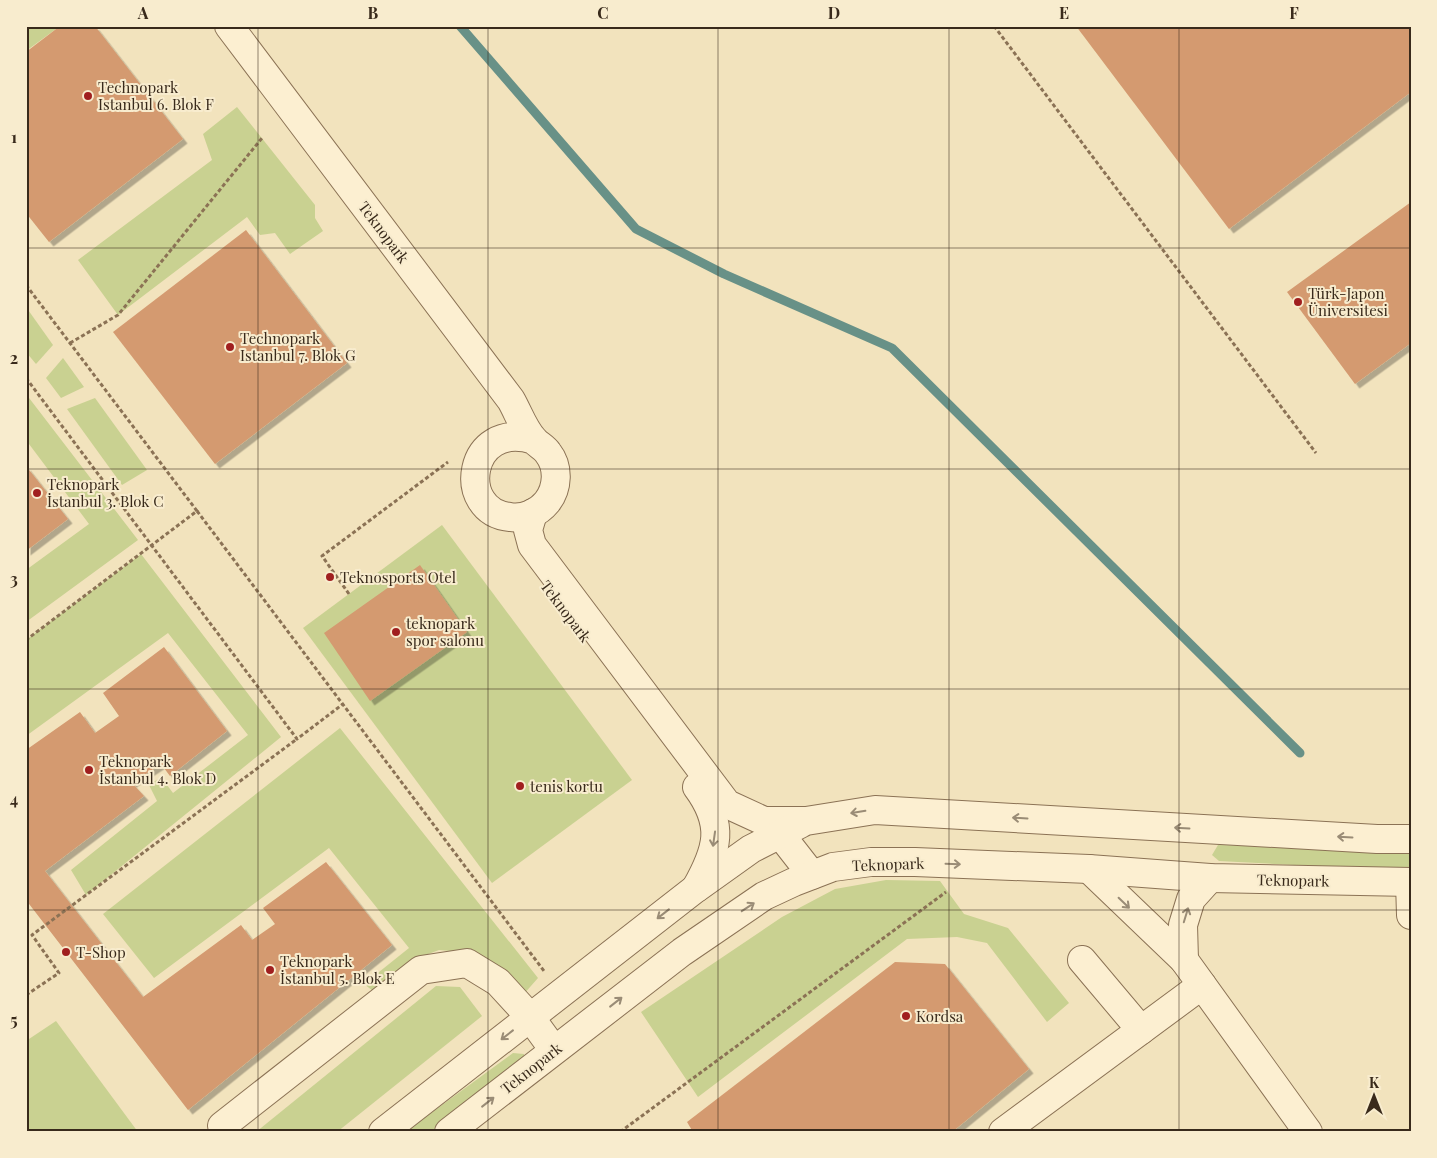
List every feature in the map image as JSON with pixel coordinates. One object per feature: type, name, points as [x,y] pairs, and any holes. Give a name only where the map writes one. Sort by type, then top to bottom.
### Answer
[{"type":"street","name":"Teknopark","points":[[212,26],[401,282],[507,418],[509,428],[506,437]]},
{"type":"street","name":"Teknopark","points":[[230,26],[511,400],[534,440]]},
{"type":"street","points":[[520,436],[534,440],[549,454],[556,474],[551,497],[543,507],[533,514],[522,517],[508,517],[495,512],[484,504],[477,491],[474,478],[476,464],[483,452],[493,442],[506,437],[520,436]]},
{"type":"street","name":"Teknopark","points":[[495,512],[708,801],[715,819],[715,835],[710,863],[695,889]]},
{"type":"street","name":"Teknopark","points":[[533,514],[528,530],[532,545],[727,804],[764,821],[806,821],[875,810],[1411,840]]},
{"type":"street","name":"Teknopark","points":[[383,1132],[695,889],[751,849],[806,821]]},
{"type":"street","name":"Teknopark","points":[[1377,839],[1411,831]]},
{"type":"street","points":[[780,834],[812,875]]},
{"type":"street","name":"Teknopark","points":[[450,1132],[682,952],[718,927],[764,896],[833,867],[871,862],[915,862],[1089,869],[1210,878],[1410,882]]},
{"type":"street","points":[[1089,869],[1184,960],[1308,1132]]},
{"type":"street","points":[[1184,960],[1183,925],[1191,899],[1210,878]]},
{"type":"street","points":[[1410,882],[1411,915]]},
{"type":"street","points":[[1082,960],[1141,1030]]},
{"type":"street","points":[[222,1126],[421,970],[467,963],[498,982],[530,1017],[554,1050]]},
{"type":"street","points":[[1003,1132],[1202,985]]},
{"type":"path","points":[[994,26],[1316,453]]},
{"type":"path","points":[[70,343],[118,315],[262,138]]},
{"type":"path","points":[[26,285],[561,993]]},
{"type":"path","points":[[26,378],[297,739]]},
{"type":"path","points":[[349,594],[322,556],[453,458]]},
{"type":"path","points":[[26,640],[197,511]]},
{"type":"path","points":[[26,995],[59,973],[32,935],[343,704]]},
{"type":"path","points":[[620,1132],[947,891]]},
{"type":"green space","points":[[26,26],[60,26],[26,51]]},
{"type":"green space","points":[[237,107],[315,205],[315,218],[323,231],[290,254],[275,233],[260,235],[247,217],[118,315],[78,260],[212,160],[203,134]]},
{"type":"green space","points":[[26,307],[53,345],[36,364],[26,352]]},
{"type":"green space","points":[[63,358],[84,387],[61,398],[46,378]]},
{"type":"green space","points":[[26,394],[138,540],[26,622],[26,570],[89,524],[26,440]]},
{"type":"green space","points":[[95,398],[147,470],[122,485],[67,409]]},
{"type":"green space","points":[[442,525],[632,780],[492,883],[303,628]]},
{"type":"green space","points":[[141,554],[281,737],[86,895],[71,870],[157,801],[149,785],[161,777],[173,793],[248,735],[168,633],[26,736],[26,640]]},
{"type":"green space","points":[[340,728],[538,978],[523,995],[475,953],[439,950],[415,959],[373,991],[364,984],[409,948],[329,848],[154,978],[103,914]]},
{"type":"green space","points":[[1218,845],[1411,849],[1411,871],[1219,861],[1212,855]]},
{"type":"green space","points":[[886,880],[940,881],[964,914],[1008,928],[1069,1003],[1047,1022],[987,943],[957,937],[907,939],[698,1097],[641,1012],[782,917],[835,889]]},
{"type":"green space","points":[[436,986],[460,987],[482,1016],[337,1132],[256,1132]]},
{"type":"green space","points":[[56,1021],[138,1132],[30,1132],[26,1127],[26,1041]]},
{"type":"green space","points":[[513,1053],[524,1054],[524,1061],[430,1132],[405,1132]]},
{"type":"building","name":"Technopark Istanbul 6. Blok F","points":[[60,26],[95,26],[183,139],[49,242],[26,213],[26,52]]},
{"type":"building","points":[[1076,26],[1411,26],[1411,92],[1229,229]]},
{"type":"building","points":[[1411,202],[1411,343],[1355,384],[1287,292]]},
{"type":"building","name":"Technopark Istanbul 7. Blok G","points":[[246,230],[347,363],[215,464],[113,332]]},
{"type":"building","name":"Teknopark İstanbul 3. Blok C","points":[[26,466],[68,519],[26,551]]},
{"type":"building","name":"teknopark spor salonu","points":[[420,565],[467,632],[370,701],[324,633]]},
{"type":"building","points":[[164,647],[227,731],[170,776],[161,764],[132,783],[144,796],[45,871],[143,997],[241,925],[252,940],[275,924],[263,908],[326,862],[392,945],[188,1110],[26,900],[26,750],[80,712],[95,733],[119,716],[103,693]]},
{"type":"building","name":"Kordsa","points":[[895,962],[945,964],[1029,1069],[952,1132],[693,1132],[687,1122]]},
{"type":"waterway","points":[[460,26],[636,229],[724,274],[892,348],[1300,753]]},
{"type":"place","name":"Technopark Istanbul 6. Blok F","points":[[88,96]]},
{"type":"place","name":"Türk-Japon Üniversitesi","points":[[1298,302]]},
{"type":"place","name":"Technopark Istanbul 7. Blok G","points":[[230,347]]},
{"type":"place","name":"Teknopark İstanbul 3. Blok C","points":[[37,493]]},
{"type":"place","name":"Teknosports Otel","points":[[330,577]]},
{"type":"place","name":"teknopark spor salonu","points":[[396,632]]},
{"type":"place","name":"Teknopark İstanbul 4. Blok D","points":[[89,770]]},
{"type":"place","name":"tenis kortu","points":[[520,786]]},
{"type":"place","name":"T-Shop","points":[[66,952]]},
{"type":"place","name":"Teknopark İstanbul 5. Blok E","points":[[270,970]]},
{"type":"place","name":"Kordsa","points":[[906,1016]]}]
